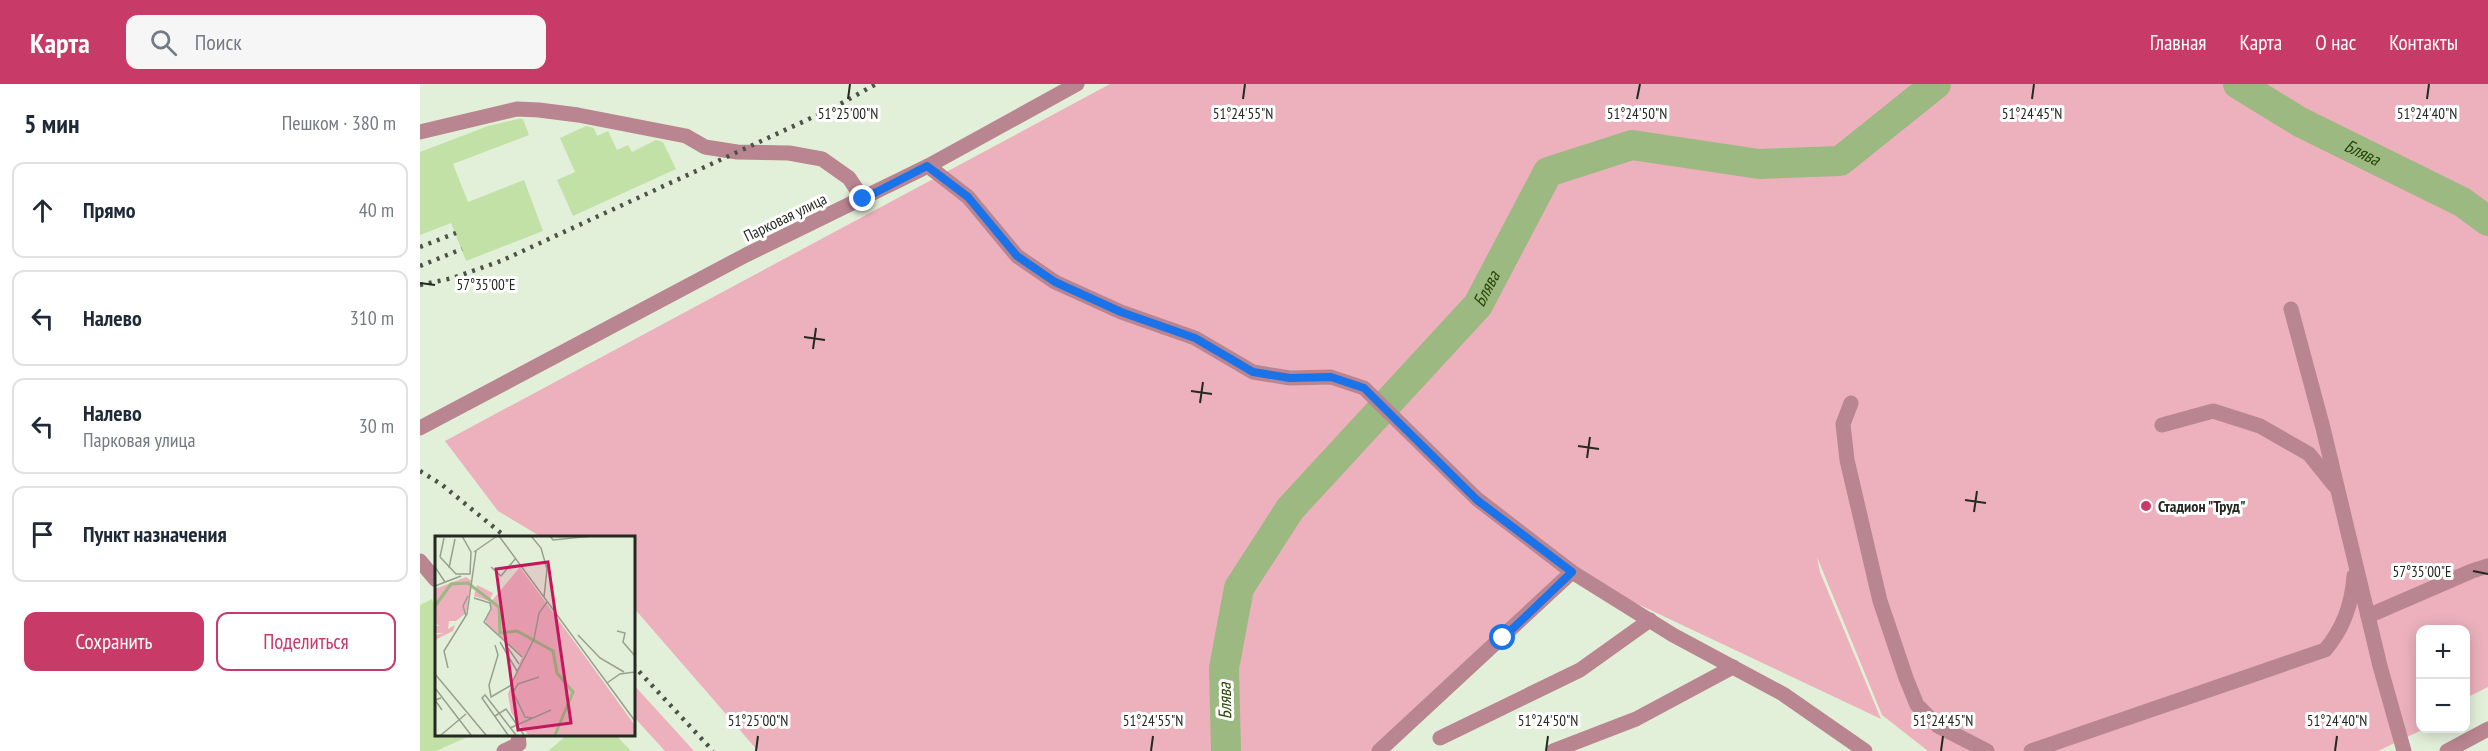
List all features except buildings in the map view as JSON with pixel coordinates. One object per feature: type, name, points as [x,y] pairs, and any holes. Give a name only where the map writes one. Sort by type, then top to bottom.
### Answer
[{"type":"street","name":"Парковая улица","points":[[420,428],[746,255],[927,166],[1077,84]]},
{"type":"street","points":[[420,132],[517,109],[578,115],[686,136],[705,147],[737,153],[789,153],[822,159],[849,178],[863,199]]},
{"type":"street","points":[[927,166],[968,197],[1017,256],[1055,282],[1121,312],[1195,338],[1253,372],[1290,378],[1331,377],[1364,388],[1477,500],[1572,572],[1650,620],[1783,694],[1866,751]]},
{"type":"street","points":[[2291,309],[2404,751]]},
{"type":"street","points":[[1851,403],[1843,424],[1847,460],[1880,601],[1906,678],[1917,705],[1938,726],[1987,751]]},
{"type":"street","points":[[2163,426],[2213,411],[2260,426],[2309,454],[2338,489]]},
{"type":"street","points":[[420,561],[435,579]]},
{"type":"street","points":[[2031,751],[2325,650],[2335,639],[2346,619],[2353,593],[2355,562]]},
{"type":"street","points":[[2368,616],[2488,566]]},
{"type":"street","points":[[1379,751],[1572,572]]},
{"type":"street","points":[[1440,738],[1580,670],[1650,620]]},
{"type":"street","points":[[1553,751],[1636,719],[1733,667]]},
{"type":"street","points":[[2447,751],[2488,729]]},
{"type":"street","points":[[504,751],[519,744],[518,736]]},
{"type":"shaded area","points":[[1110,84],[2488,84],[2488,687],[2470,696],[2470,625],[2416,625],[2416,733],[2378,751],[1928,751],[1882,715],[1817,557],[1820,572],[1881,719],[1572,573],[1379,751],[758,751],[634,608],[634,536],[540,536],[498,511],[445,441]]},
{"type":"shaded area","points":[[634,685],[694,751],[665,751],[634,717]]},
{"type":"waterway","name":"Блява","points":[[1226,751],[1224,668],[1239,588],[1290,509],[1478,305],[1548,172],[1632,145],[1759,164],[1840,161],[1936,84]]},
{"type":"waterway","name":"Блява","points":[[2238,84],[2300,122],[2462,202],[2488,221]]},
{"type":"railway","points":[[420,285],[453,278],[501,261],[835,107],[876,84]]},
{"type":"railway","points":[[420,247],[456,233]]},
{"type":"railway","points":[[420,266],[462,249]]},
{"type":"railway","points":[[420,471],[441,484],[505,536]]},
{"type":"railway","points":[[634,666],[713,751]]},
{"type":"place","name":"Стадион \"Труд\"","points":[[2146,506]]},
{"type":"route","points":[[863,199],[927,166],[968,197],[1017,256],[1055,282],[1121,312],[1195,338],[1253,372],[1290,378],[1331,377],[1364,388],[1477,500],[1572,572],[1503,638]]}]
